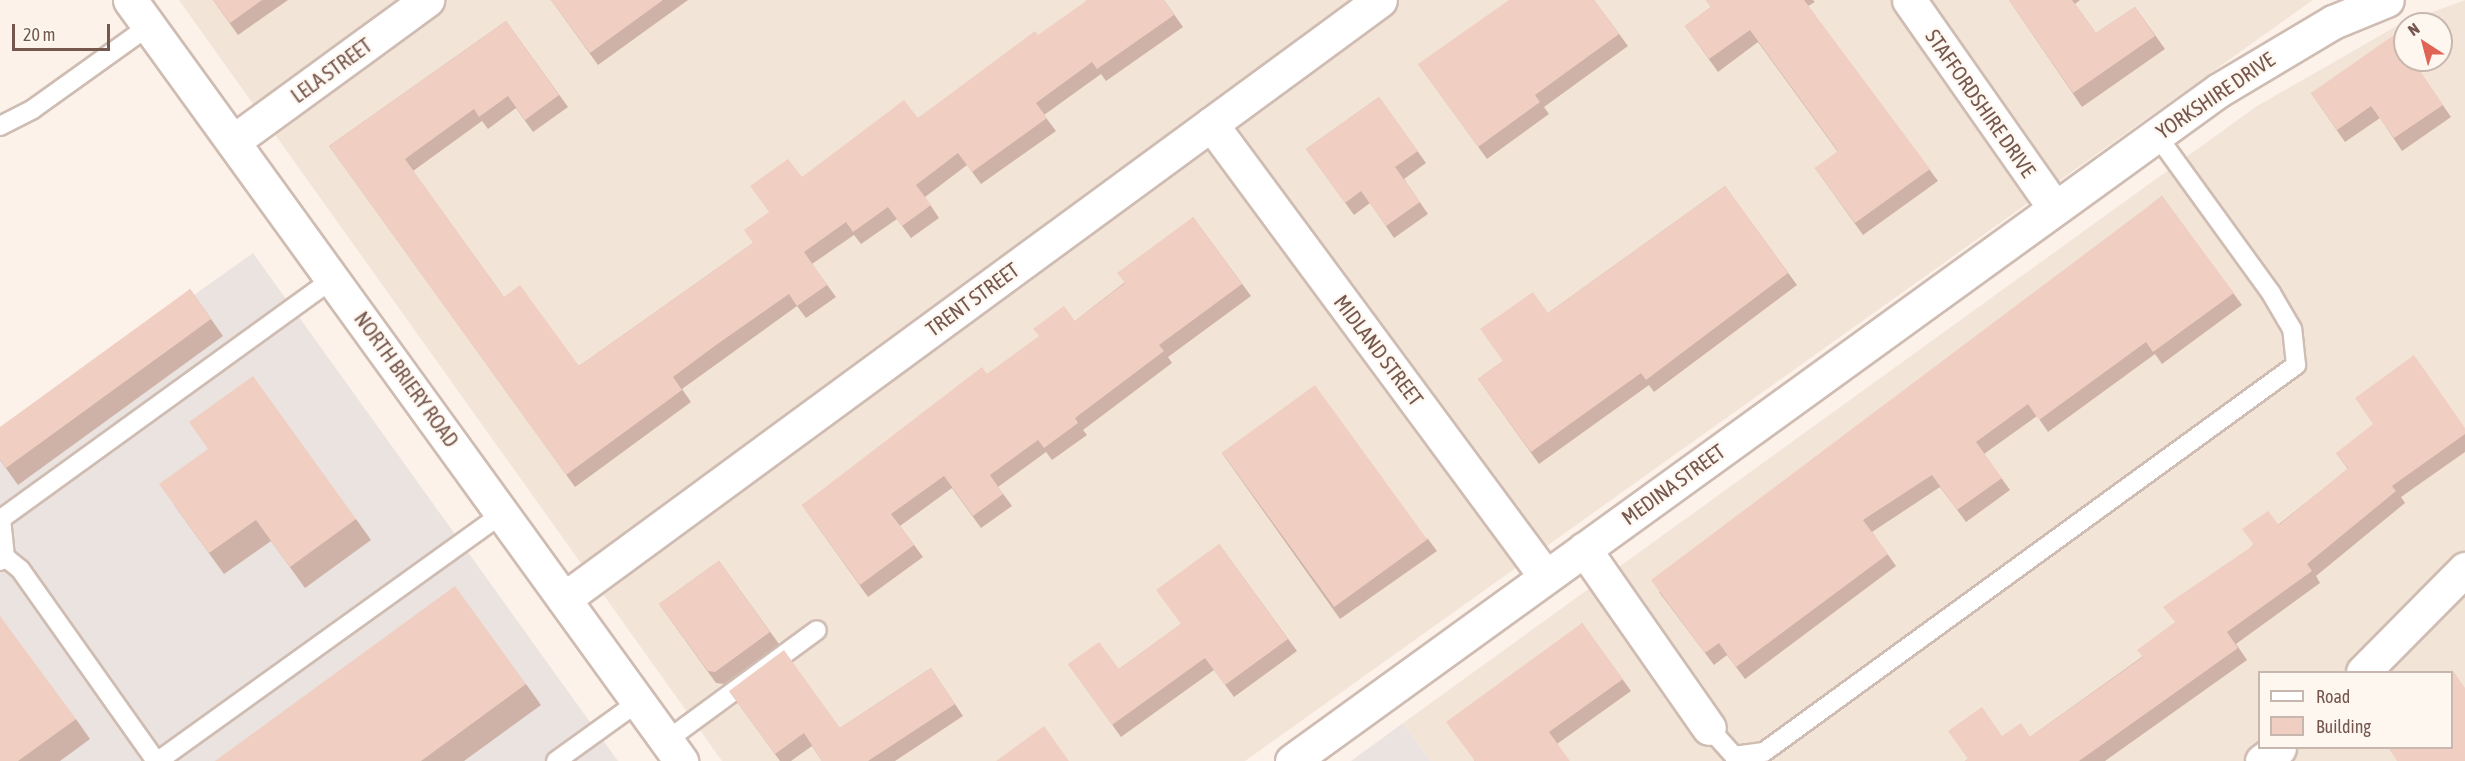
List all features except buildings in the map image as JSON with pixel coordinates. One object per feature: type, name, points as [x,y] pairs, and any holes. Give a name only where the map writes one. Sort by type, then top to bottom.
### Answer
[{"type":"street","name":"NORTH BRIERY ROAD","points":[[130,0],[235,140],[673,751]]},
{"type":"street","name":"LELA STREET","points":[[235,140],[427,0]]},
{"type":"street","name":"TRENT STREET","points":[[564,599],[1380,0]]},
{"type":"street","name":"STAFFORDSHIRE DRIVE","points":[[1909,0],[2054,207]]},
{"type":"street","name":"YORKSHIRE DRIVE","points":[[2054,207],[2156,134],[2269,58],[2386,0]]},
{"type":"street","name":"MIDLAND STREET","points":[[1211,124],[1546,577]]},
{"type":"street","name":"MEDINA STREET","points":[[1292,761],[2054,207]]},
{"type":"street","points":[[1584,549],[1708,728]]},
{"type":"street","points":[[2364,671],[2465,569]]},
{"type":"street","points":[[2262,761],[2277,749]]},
{"type":"lane","points":[[0,126],[33,109],[149,26]]},
{"type":"lane","points":[[1708,728],[1734,756],[1764,752],[2296,365],[2292,328],[2271,293],[2156,134]]},
{"type":"lane","points":[[334,278],[1,519],[3,559],[20,569],[157,761],[503,513]]},
{"type":"lane","points":[[673,751],[817,630]]},
{"type":"lane","points":[[556,761],[638,702]]},
{"type":"shaded area","points":[[179,0],[2313,0],[1245,761],[722,761]]},
{"type":"shaded area","points":[[2465,0],[2465,761],[1431,761],[1403,723],[2257,106],[2393,28],[2393,72],[2453,72],[2453,12],[2432,12]]},
{"type":"shaded area","points":[[253,253],[618,761],[0,761],[0,433]]},
{"type":"shaded area","points":[[1403,723],[1431,761],[1351,761]]}]
